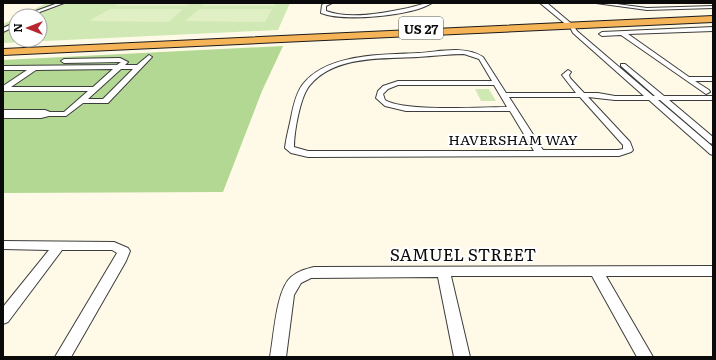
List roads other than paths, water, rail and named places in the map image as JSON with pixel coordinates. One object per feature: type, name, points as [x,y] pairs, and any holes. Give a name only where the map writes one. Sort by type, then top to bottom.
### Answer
[{"type":"highway","name":"US 27","points":[[3,52],[568,24],[713,15]]},
{"type":"highway","name":"US 27","points":[[3,48],[296,34],[713,19]]},
{"type":"highway","points":[[196,43],[285,37],[296,34]]},
{"type":"street","points":[[330,3],[326,4],[323,8],[323,12],[340,16],[403,11],[430,3]]},
{"type":"street","points":[[543,3],[644,92]]},
{"type":"street","points":[[598,3],[658,10],[713,7]]},
{"type":"street","points":[[646,3],[658,10]]},
{"type":"street","points":[[704,3],[713,7]]},
{"type":"street","points":[[47,8],[59,4]]},
{"type":"street","points":[[48,9],[59,4]]},
{"type":"street","points":[[568,24],[582,31],[713,152]]},
{"type":"street","points":[[602,34],[713,29]]},
{"type":"street","points":[[622,33],[688,79],[710,92]]},
{"type":"street","name":"HAVERSHAM WAY","points":[[496,82],[481,58],[468,53],[372,57],[336,66],[314,78],[303,89],[290,148],[294,151],[308,154],[619,153],[628,150],[627,144],[567,79],[565,75],[568,72]]},
{"type":"street","points":[[81,101],[105,101],[149,57]]},
{"type":"street","points":[[3,116],[41,116],[49,114],[66,114],[125,62],[120,60],[64,60]]},
{"type":"street","points":[[3,68],[139,67]]},
{"type":"street","points":[[3,89],[34,68]]},
{"type":"street","points":[[688,79],[713,79]]},
{"type":"street","points":[[512,109],[402,108],[388,105],[379,97],[379,94],[383,88],[398,83],[496,82],[540,153]]},
{"type":"street","points":[[3,89],[95,89]]},
{"type":"street","points":[[598,95],[610,92],[644,92],[662,98],[713,98]]},
{"type":"street","points":[[504,95],[598,95],[615,98],[710,92]]},
{"type":"street","points":[[662,98],[713,140]]},
{"type":"street","points":[[3,112],[45,112],[49,114]]},
{"type":"street","points":[[3,245],[114,246],[124,251],[120,261],[63,357]]},
{"type":"street","points":[[3,318],[59,245]]},
{"type":"street","points":[[596,271],[645,357]]},
{"type":"street","name":"SAMUEL STREET","points":[[278,357],[290,286],[296,278],[304,274],[314,272],[713,271]]},
{"type":"street","points":[[444,272],[462,357]]}]
